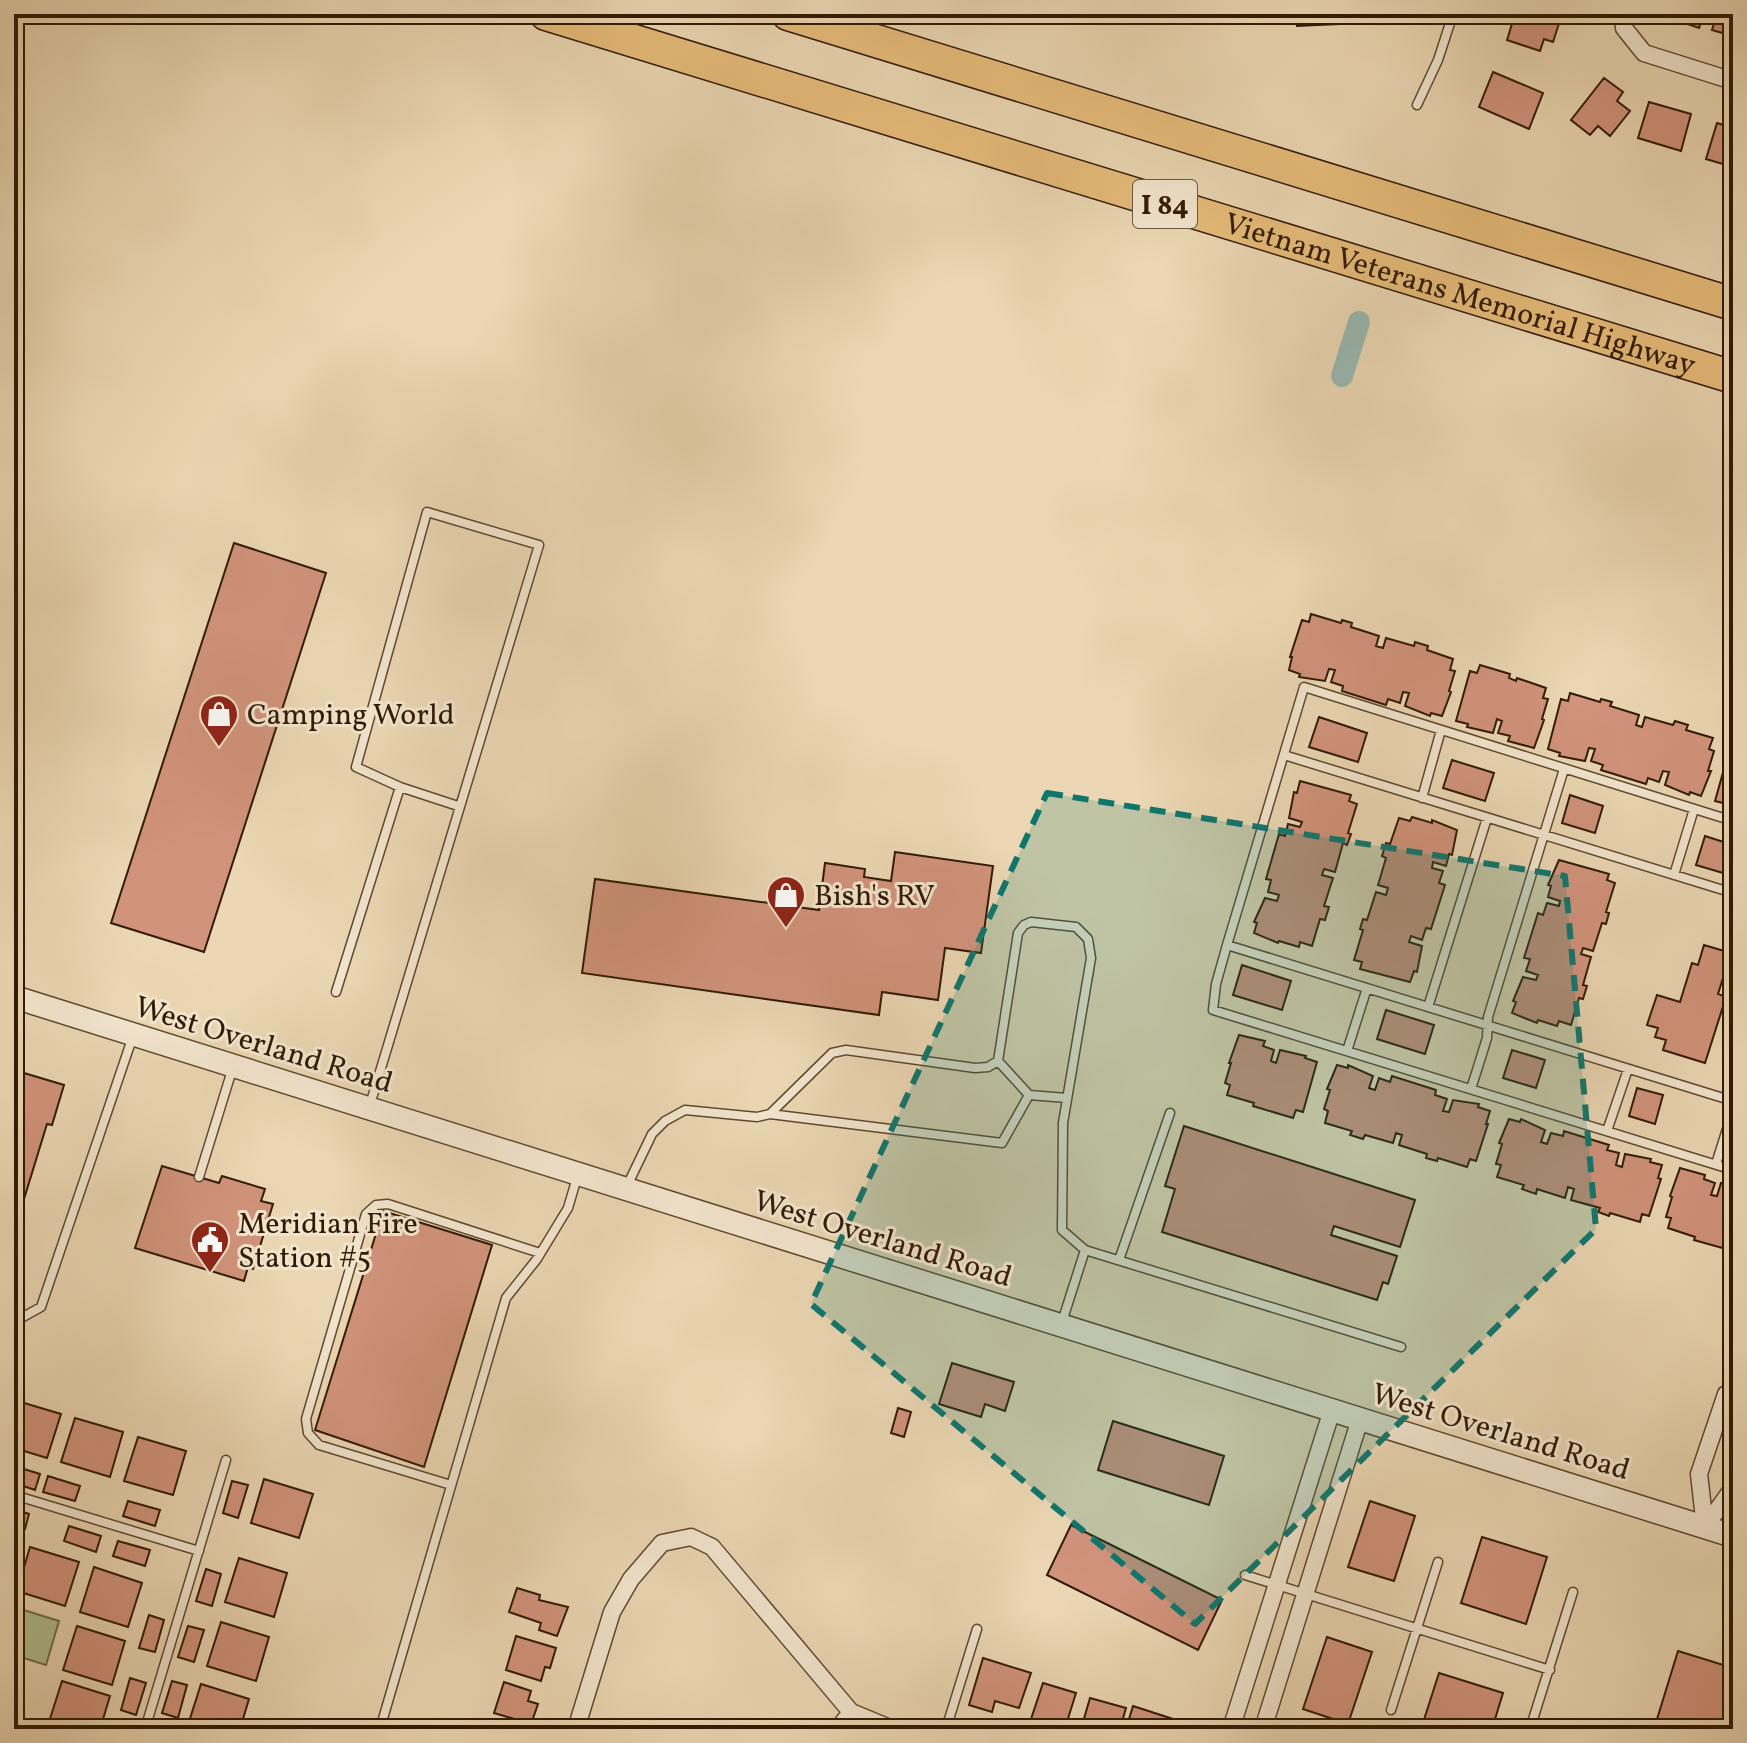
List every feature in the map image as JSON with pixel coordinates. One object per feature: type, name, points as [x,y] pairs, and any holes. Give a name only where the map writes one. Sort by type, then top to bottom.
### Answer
[{"type":"highway","name":"Vietnam Veterans Memorial Highway","points":[[546,14],[1733,377]]},
{"type":"highway","name":"I 84","points":[[788,14],[1733,304]]},
{"type":"street","points":[[1624,21],[1644,53],[1733,81]]},
{"type":"street","name":"West Overland Road","points":[[14,997],[1733,1536]]},
{"type":"street","points":[[1705,1527],[1699,1474],[1726,1394],[1733,1391]]},
{"type":"street","points":[[1231,1729],[1332,1410]]},
{"type":"street","points":[[1263,1729],[1360,1419]]},
{"type":"street","points":[[1705,1527],[1733,1488]]},
{"type":"street","points":[[576,1729],[612,1612],[631,1579],[662,1543],[691,1537],[712,1547],[851,1712],[892,1729]]},
{"type":"street","points":[[838,1729],[851,1712]]},
{"type":"lane","points":[[1417,105],[1438,60],[1453,14]]},
{"type":"lane","points":[[368,1108],[539,545],[427,512],[356,767],[400,787],[458,806]]},
{"type":"lane","points":[[1733,821],[1304,687],[1216,984],[1213,1010],[1733,1170]]},
{"type":"lane","points":[[1422,798],[1441,730]]},
{"type":"lane","points":[[1284,755],[1733,893]]},
{"type":"lane","points":[[1471,1089],[1487,1038],[1490,1009],[1564,769]]},
{"type":"lane","points":[[336,992],[400,787]]},
{"type":"lane","points":[[1674,875],[1694,809]]},
{"type":"lane","points":[[1428,1007],[1487,818]]},
{"type":"lane","points":[[998,1061],[1018,933],[1031,922],[1076,927],[1088,939],[1091,958],[1063,1123],[1062,1230],[1085,1250],[1401,1347]]},
{"type":"lane","points":[[1227,945],[1733,1101]]},
{"type":"lane","points":[[1347,1051],[1367,988]]},
{"type":"lane","points":[[14,1322],[41,1307],[134,1035]]},
{"type":"lane","points":[[770,1114],[832,1053],[846,1050],[975,1068],[988,1067],[998,1061]]},
{"type":"lane","points":[[998,1061],[1029,1095],[1067,1098]]},
{"type":"lane","points":[[199,1177],[233,1066]]},
{"type":"lane","points":[[1607,1131],[1628,1069]]},
{"type":"lane","points":[[626,1189],[652,1134],[665,1121],[685,1110],[757,1117],[770,1114],[1002,1143],[1029,1095]]},
{"type":"lane","points":[[1716,1164],[1733,1110]]},
{"type":"lane","points":[[1119,1260],[1170,1113]]},
{"type":"lane","points":[[380,1729],[506,1298],[540,1253],[568,1208],[578,1173]]},
{"type":"lane","points":[[451,1485],[319,1445],[308,1433],[306,1419],[366,1214],[376,1205],[388,1204],[540,1253]]},
{"type":"lane","points":[[1061,1325],[1085,1250]]},
{"type":"lane","points":[[145,1729],[226,1460]]},
{"type":"lane","points":[[14,1495],[199,1551]]},
{"type":"lane","points":[[1391,1710],[1438,1562]]},
{"type":"lane","points":[[1245,1575],[1550,1670]]},
{"type":"lane","points":[[1530,1729],[1573,1592]]},
{"type":"lane","points":[[946,1729],[977,1629]]},
{"type":"highlighted area","points":[[1047,793],[1565,876],[1596,1229],[1195,1624],[811,1304]]},
{"type":"green space","points":[[14,1607],[59,1621],[46,1665],[14,1655]]},
{"type":"building","points":[[1296,14],[1339,14],[1339,24],[1297,26]]},
{"type":"building","points":[[1515,14],[1562,14],[1553,42],[1544,39],[1540,51],[1507,40]]},
{"type":"building","points":[[1659,14],[1704,14],[1699,28]]},
{"type":"building","points":[[1717,14],[1733,14],[1733,36],[1712,30]]},
{"type":"building","points":[[1493,72],[1543,93],[1529,129],[1479,107]]},
{"type":"building","points":[[1604,78],[1623,92],[1617,101],[1630,111],[1610,136],[1598,126],[1590,135],[1571,120]]},
{"type":"building","points":[[1649,102],[1691,114],[1681,151],[1638,138]]},
{"type":"building","points":[[1717,123],[1733,128],[1733,167],[1706,159]]},
{"type":"building","name":"Camping World","points":[[234,543],[326,573],[204,952],[111,923]]},
{"type":"building","points":[[1311,614],[1352,623],[1351,627],[1379,636],[1376,646],[1383,648],[1386,638],[1414,646],[1415,642],[1428,646],[1427,650],[1453,659],[1450,670],[1455,671],[1451,692],[1442,716],[1431,713],[1430,716],[1405,706],[1409,693],[1403,692],[1400,703],[1388,699],[1386,705],[1342,691],[1343,686],[1331,682],[1335,670],[1329,669],[1325,681],[1299,677],[1300,674],[1289,670],[1302,620],[1309,622]]},
{"type":"building","points":[[1480,665],[1510,674],[1509,678],[1516,681],[1517,678],[1546,688],[1543,698],[1548,699],[1544,720],[1534,748],[1508,741],[1510,736],[1498,733],[1502,721],[1497,719],[1493,733],[1456,721],[1470,671],[1477,673]]},
{"type":"building","points":[[1570,693],[1600,702],[1601,699],[1612,702],[1610,706],[1639,715],[1636,725],[1642,727],[1645,717],[1673,725],[1675,721],[1688,725],[1686,730],[1713,738],[1709,749],[1714,751],[1708,771],[1711,771],[1701,796],[1690,792],[1689,795],[1665,785],[1669,772],[1663,771],[1659,782],[1648,778],[1646,784],[1601,770],[1603,765],[1591,761],[1595,749],[1589,748],[1585,761],[1559,756],[1560,753],[1548,749],[1561,699],[1568,701]]},
{"type":"building","points":[[1319,717],[1367,733],[1358,762],[1309,747]]},
{"type":"building","points":[[1729,751],[1733,752],[1733,810],[1726,808],[1727,804],[1715,801]]},
{"type":"building","points":[[1452,760],[1494,773],[1485,801],[1443,788]]},
{"type":"building","points":[[1300,781],[1351,795],[1349,801],[1357,804],[1348,833],[1351,834],[1347,845],[1343,843],[1335,872],[1324,869],[1322,875],[1333,878],[1324,906],[1329,907],[1325,920],[1320,919],[1312,946],[1300,942],[1299,947],[1278,943],[1254,933],[1257,923],[1254,922],[1265,898],[1277,901],[1279,895],[1268,892],[1271,880],[1266,879],[1279,834],[1285,836],[1288,824],[1300,827],[1302,822],[1289,818],[1294,792],[1297,793]]},
{"type":"building","points":[[1570,795],[1603,806],[1595,833],[1562,823]]},
{"type":"building","points":[[1412,817],[1432,823],[1432,820],[1457,830],[1452,855],[1449,854],[1446,866],[1433,862],[1432,868],[1443,871],[1439,883],[1445,885],[1431,929],[1426,928],[1422,940],[1411,936],[1409,942],[1422,946],[1417,972],[1414,971],[1410,982],[1360,969],[1362,962],[1354,960],[1363,919],[1367,920],[1376,892],[1386,895],[1388,888],[1378,885],[1386,858],[1382,856],[1386,843],[1390,844],[1399,818],[1410,821]]},
{"type":"building","points":[[1705,836],[1733,845],[1733,876],[1696,865]]},
{"type":"building","name":"Bish's RV","points":[[895,852],[993,866],[981,953],[945,948],[938,1000],[882,992],[879,1015],[582,973],[595,879],[819,910],[825,863],[865,869],[864,877],[891,881]]},
{"type":"building","points":[[1559,860],[1609,874],[1607,880],[1615,883],[1606,912],[1609,913],[1606,924],[1602,923],[1593,951],[1583,948],[1581,954],[1591,957],[1583,985],[1587,986],[1583,999],[1579,998],[1571,1025],[1559,1021],[1557,1026],[1538,1020],[1537,1023],[1512,1013],[1516,1002],[1513,1001],[1523,977],[1536,980],[1538,975],[1526,971],[1530,959],[1524,958],[1538,913],[1543,915],[1547,903],[1559,906],[1560,901],[1548,897],[1551,886],[1548,885]]},
{"type":"building","points":[[1704,945],[1731,953],[1718,994],[1726,997],[1705,1063],[1663,1050],[1666,1040],[1655,1037],[1658,1028],[1647,1025],[1657,995],[1680,1002],[1692,963],[1698,965]]},
{"type":"building","points":[[1242,965],[1291,981],[1282,1010],[1233,995]]},
{"type":"building","points":[[1386,1010],[1434,1025],[1425,1054],[1377,1039]]},
{"type":"building","points":[[1239,1035],[1265,1041],[1263,1046],[1274,1050],[1271,1061],[1276,1063],[1280,1050],[1317,1062],[1303,1112],[1296,1110],[1293,1118],[1227,1095],[1230,1085],[1225,1083],[1229,1063]]},
{"type":"building","points":[[1512,1050],[1545,1060],[1536,1088],[1503,1078]]},
{"type":"building","points":[[1337,1065],[1348,1068],[1348,1065],[1373,1076],[1369,1088],[1375,1090],[1379,1078],[1390,1082],[1392,1076],[1436,1090],[1435,1095],[1447,1099],[1443,1111],[1449,1112],[1453,1100],[1479,1104],[1478,1107],[1490,1111],[1476,1161],[1470,1159],[1467,1167],[1438,1158],[1437,1161],[1426,1158],[1427,1154],[1399,1145],[1402,1135],[1396,1133],[1393,1143],[1365,1135],[1363,1139],[1350,1135],[1352,1131],[1325,1123],[1328,1111],[1324,1109],[1330,1090],[1327,1089]]},
{"type":"building","points":[[14,1070],[64,1085],[52,1125],[47,1124],[17,1222],[14,1221]]},
{"type":"building","points":[[1637,1088],[1663,1095],[1655,1124],[1629,1116]]},
{"type":"building","points":[[1509,1119],[1520,1122],[1521,1119],[1545,1130],[1541,1142],[1547,1144],[1551,1133],[1563,1136],[1564,1131],[1609,1145],[1607,1150],[1619,1153],[1616,1165],[1622,1167],[1625,1154],[1651,1159],[1650,1162],[1662,1165],[1658,1178],[1661,1179],[1649,1216],[1642,1214],[1640,1222],[1610,1213],[1609,1216],[1598,1212],[1600,1208],[1571,1200],[1574,1189],[1568,1187],[1565,1198],[1537,1189],[1536,1194],[1522,1189],[1524,1185],[1497,1177],[1501,1165],[1496,1164],[1502,1144],[1499,1143]]},
{"type":"building","points":[[1184,1126],[1415,1200],[1400,1247],[1334,1226],[1331,1235],[1397,1256],[1388,1284],[1383,1282],[1377,1300],[1162,1232],[1175,1189],[1165,1186]]},
{"type":"building","points":[[162,1166],[219,1183],[222,1176],[265,1189],[261,1201],[273,1204],[253,1269],[248,1267],[244,1281],[135,1248]]},
{"type":"building","points":[[1680,1168],[1705,1175],[1704,1179],[1715,1183],[1711,1195],[1717,1196],[1721,1183],[1733,1185],[1733,1251],[1694,1240],[1695,1237],[1668,1228],[1671,1218],[1666,1217],[1670,1196]]},
{"type":"building","points":[[383,1211],[492,1245],[424,1467],[315,1430]]},
{"type":"building","points":[[952,1363],[1014,1382],[1005,1411],[985,1404],[981,1417],[939,1404]]},
{"type":"building","points":[[14,1400],[61,1414],[47,1458],[14,1448]]},
{"type":"building","points":[[898,1408],[911,1412],[904,1437],[891,1433]]},
{"type":"building","points":[[75,1418],[123,1432],[110,1477],[61,1462]]},
{"type":"building","points":[[1113,1421],[1224,1456],[1209,1505],[1098,1470]]},
{"type":"building","points":[[138,1437],[186,1451],[173,1495],[124,1481]]},
{"type":"building","points":[[14,1466],[40,1474],[35,1490],[14,1483]]},
{"type":"building","points":[[48,1476],[80,1486],[75,1501],[43,1492]]},
{"type":"building","points":[[264,1479],[313,1494],[299,1538],[251,1523]]},
{"type":"building","points":[[232,1481],[248,1485],[238,1518],[223,1513]]},
{"type":"building","points":[[128,1501],[160,1510],[155,1526],[123,1516]]},
{"type":"building","points":[[1370,1501],[1415,1516],[1394,1581],[1348,1567]]},
{"type":"building","points":[[14,1509],[29,1514],[25,1529],[14,1526]]},
{"type":"building","points":[[1071,1525],[1222,1600],[1198,1650],[1047,1575]]},
{"type":"building","points":[[69,1526],[101,1536],[96,1552],[64,1541]]},
{"type":"building","points":[[1482,1537],[1547,1557],[1526,1624],[1461,1603]]},
{"type":"building","points":[[118,1541],[150,1550],[145,1566],[113,1556]]},
{"type":"building","points":[[30,1547],[79,1562],[65,1606],[17,1591]]},
{"type":"building","points":[[239,1558],[287,1573],[274,1617],[225,1602]]},
{"type":"building","points":[[94,1567],[142,1583],[128,1627],[80,1612]]},
{"type":"building","points":[[206,1569],[221,1574],[212,1606],[196,1601]]},
{"type":"building","points":[[517,1588],[540,1595],[539,1600],[568,1607],[557,1636],[539,1630],[541,1623],[509,1612]]},
{"type":"building","points":[[149,1615],[164,1620],[155,1652],[139,1648]]},
{"type":"building","points":[[221,1622],[269,1637],[256,1681],[207,1666]]},
{"type":"building","points":[[77,1626],[125,1641],[112,1685],[63,1670]]},
{"type":"building","points":[[188,1626],[204,1630],[194,1662],[178,1657]]},
{"type":"building","points":[[516,1636],[556,1648],[550,1668],[545,1667],[541,1681],[506,1670]]},
{"type":"building","points":[[1327,1637],[1372,1652],[1348,1724],[1303,1709]]},
{"type":"building","points":[[1678,1651],[1733,1668],[1733,1725],[1715,1719],[1712,1729],[1654,1729]]},
{"type":"building","points":[[983,1658],[1031,1673],[1019,1708],[995,1701],[992,1712],[969,1705]]},
{"type":"building","points":[[1439,1673],[1503,1693],[1492,1729],[1421,1729]]},
{"type":"building","points":[[130,1678],[146,1683],[136,1715],[121,1710]]},
{"type":"building","points":[[62,1681],[110,1696],[100,1729],[60,1729],[48,1725]]},
{"type":"building","points":[[172,1681],[187,1685],[178,1718],[162,1713]]},
{"type":"building","points":[[504,1682],[531,1691],[528,1701],[538,1704],[531,1724],[494,1713]]},
{"type":"building","points":[[1043,1683],[1076,1693],[1066,1725],[1054,1721],[1052,1729],[1030,1722]]},
{"type":"building","points":[[201,1684],[249,1699],[240,1729],[187,1728]]},
{"type":"building","points":[[1090,1698],[1126,1708],[1120,1729],[1081,1729]]},
{"type":"building","points":[[1133,1706],[1173,1719],[1170,1729],[1126,1729]]},
{"type":"waterway","points":[[1342,376],[1359,322]]},
{"type":"place","name":"Camping World","points":[[219,748]]},
{"type":"place","name":"Bish's RV","points":[[786,929]]},
{"type":"place","name":"Meridian Fire Station #5","points":[[210,1274]]}]
